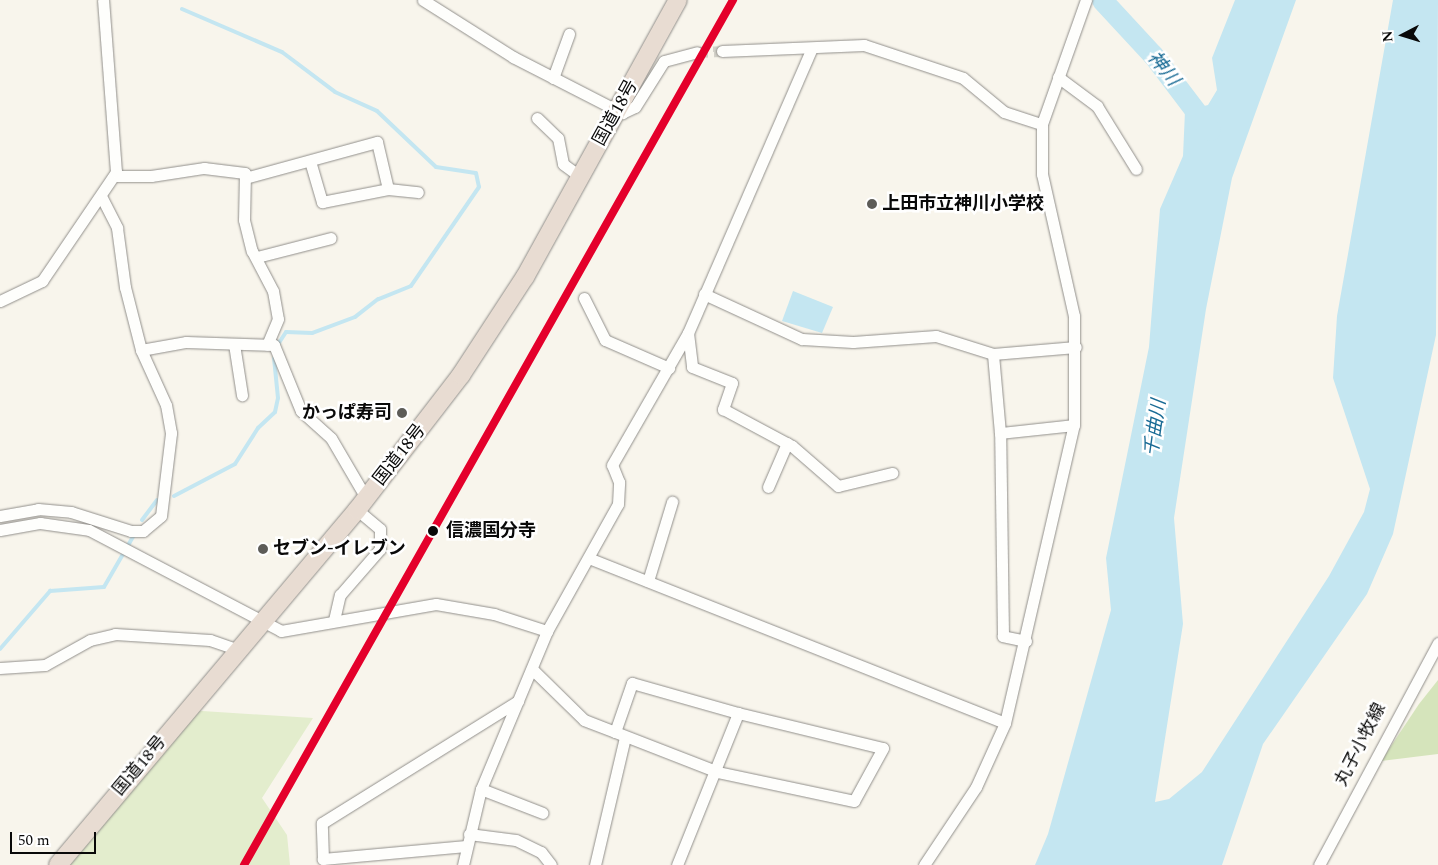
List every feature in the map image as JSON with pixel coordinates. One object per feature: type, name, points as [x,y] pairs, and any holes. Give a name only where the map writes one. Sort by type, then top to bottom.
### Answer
[{"type":"highway","name":"国道18号","points":[[58,865],[361,504],[461,375],[581,177],[678,0]]},
{"type":"street","points":[[0,301],[42,281],[114,176],[103,0]]},
{"type":"street","points":[[423,0],[553,78],[618,111],[626,113],[635,107],[664,61],[697,52]]},
{"type":"street","points":[[924,865],[976,787],[1004,723],[1026,641],[1074,425],[1076,347],[1070,285],[1042,174],[1042,124],[1086,0]]},
{"type":"street","points":[[553,78],[569,34]]},
{"type":"street","points":[[722,51],[811,50],[864,45],[898,54],[963,78],[1004,112],[1042,124]]},
{"type":"street","points":[[463,865],[481,789],[533,670],[547,631],[568,590],[592,558],[618,504],[619,482],[612,465],[688,333],[811,50]]},
{"type":"street","points":[[1059,76],[1097,106],[1136,169]]},
{"type":"street","points":[[537,118],[558,138],[563,164],[581,177]]},
{"type":"street","points":[[245,178],[377,142],[388,189]]},
{"type":"street","points":[[310,161],[322,202],[388,189],[418,192]]},
{"type":"street","points":[[114,176],[151,176],[204,168],[245,173],[244,220],[257,257],[273,292],[278,319],[267,345]]},
{"type":"street","points":[[0,516],[38,509],[71,512],[131,531],[143,531],[161,516],[170,456],[170,425],[141,350],[125,287],[117,228],[101,196]]},
{"type":"street","points":[[257,257],[331,238]]},
{"type":"street","points":[[704,294],[802,339],[852,342],[936,336],[993,354],[1076,347]]},
{"type":"street","points":[[584,298],[606,340],[669,368]]},
{"type":"street","points":[[688,333],[692,367],[732,383],[723,408],[787,443],[838,486],[892,473]]},
{"type":"street","points":[[141,350],[186,342],[274,345],[285,366],[301,411],[331,438],[361,504],[380,529],[380,549],[340,595],[334,620]]},
{"type":"street","points":[[234,344],[242,395]]},
{"type":"street","points":[[993,354],[1000,433],[1003,636],[1026,641]]},
{"type":"street","points":[[1000,433],[1074,425]]},
{"type":"street","points":[[768,487],[787,443]]},
{"type":"street","points":[[648,581],[672,502]]},
{"type":"street","points":[[0,530],[33,523],[89,530],[116,540],[262,624],[282,631],[334,620],[436,604],[485,612],[547,631]]},
{"type":"street","points":[[592,558],[1004,723]]},
{"type":"street","points":[[0,668],[45,664],[90,640],[115,634],[210,640],[240,650]]},
{"type":"street","name":"丸子小牧線","points":[[1319,865],[1438,643]]},
{"type":"street","points":[[533,670],[584,720],[620,735],[718,772],[854,801],[883,748],[738,713],[632,683],[620,735],[594,865]]},
{"type":"street","points":[[466,846],[323,859],[322,823],[518,701]]},
{"type":"street","points":[[677,865],[718,772],[738,713]]},
{"type":"street","points":[[481,789],[542,813]]},
{"type":"street","points":[[469,834],[516,840],[541,852],[551,865]]},
{"type":"green space","points":[[1438,680],[1438,754],[1381,761],[1419,704]]},
{"type":"green space","points":[[187,710],[313,718],[262,798],[287,835],[290,865],[57,865]]},
{"type":"water","name":"千曲川","points":[[1235,0],[1296,0],[1232,178],[1206,309],[1174,518],[1183,624],[1155,802],[1169,799],[1202,772],[1329,576],[1364,512],[1370,489],[1333,378],[1337,316],[1393,0],[1438,0],[1436,335],[1393,534],[1367,594],[1263,744],[1222,865],[1035,865],[1048,834],[1111,610],[1106,558],[1149,347],[1160,209],[1183,156],[1185,111],[1208,105],[1217,90],[1212,58]]},
{"type":"water","points":[[793,291],[833,307],[822,333],[782,321]]},
{"type":"waterway","name":"神川","points":[[1102,0],[1153,55],[1210,130]]},
{"type":"waterway","points":[[182,9],[282,52],[335,92],[377,111],[436,167],[476,173],[479,187],[411,286],[378,299],[355,317],[312,333],[286,332],[277,346]]},
{"type":"waterway","points":[[174,496],[235,464],[258,428],[275,412],[278,398],[274,358]]},
{"type":"waterway","points":[[142,520],[157,500]]},
{"type":"waterway","points":[[0,649],[50,591],[104,587],[134,535]]},
{"type":"tunnel","points":[[697,52],[722,51]]},
{"type":"transit line","points":[[244,865],[733,0]]},
{"type":"place","name":"上田市立神川小学校","points":[[872,204]]},
{"type":"place","name":"かっぱ寿司","points":[[402,413]]},
{"type":"place","name":"信濃国分寺","points":[[433,531]]},
{"type":"place","name":"セブン-イレブン","points":[[263,549]]}]
